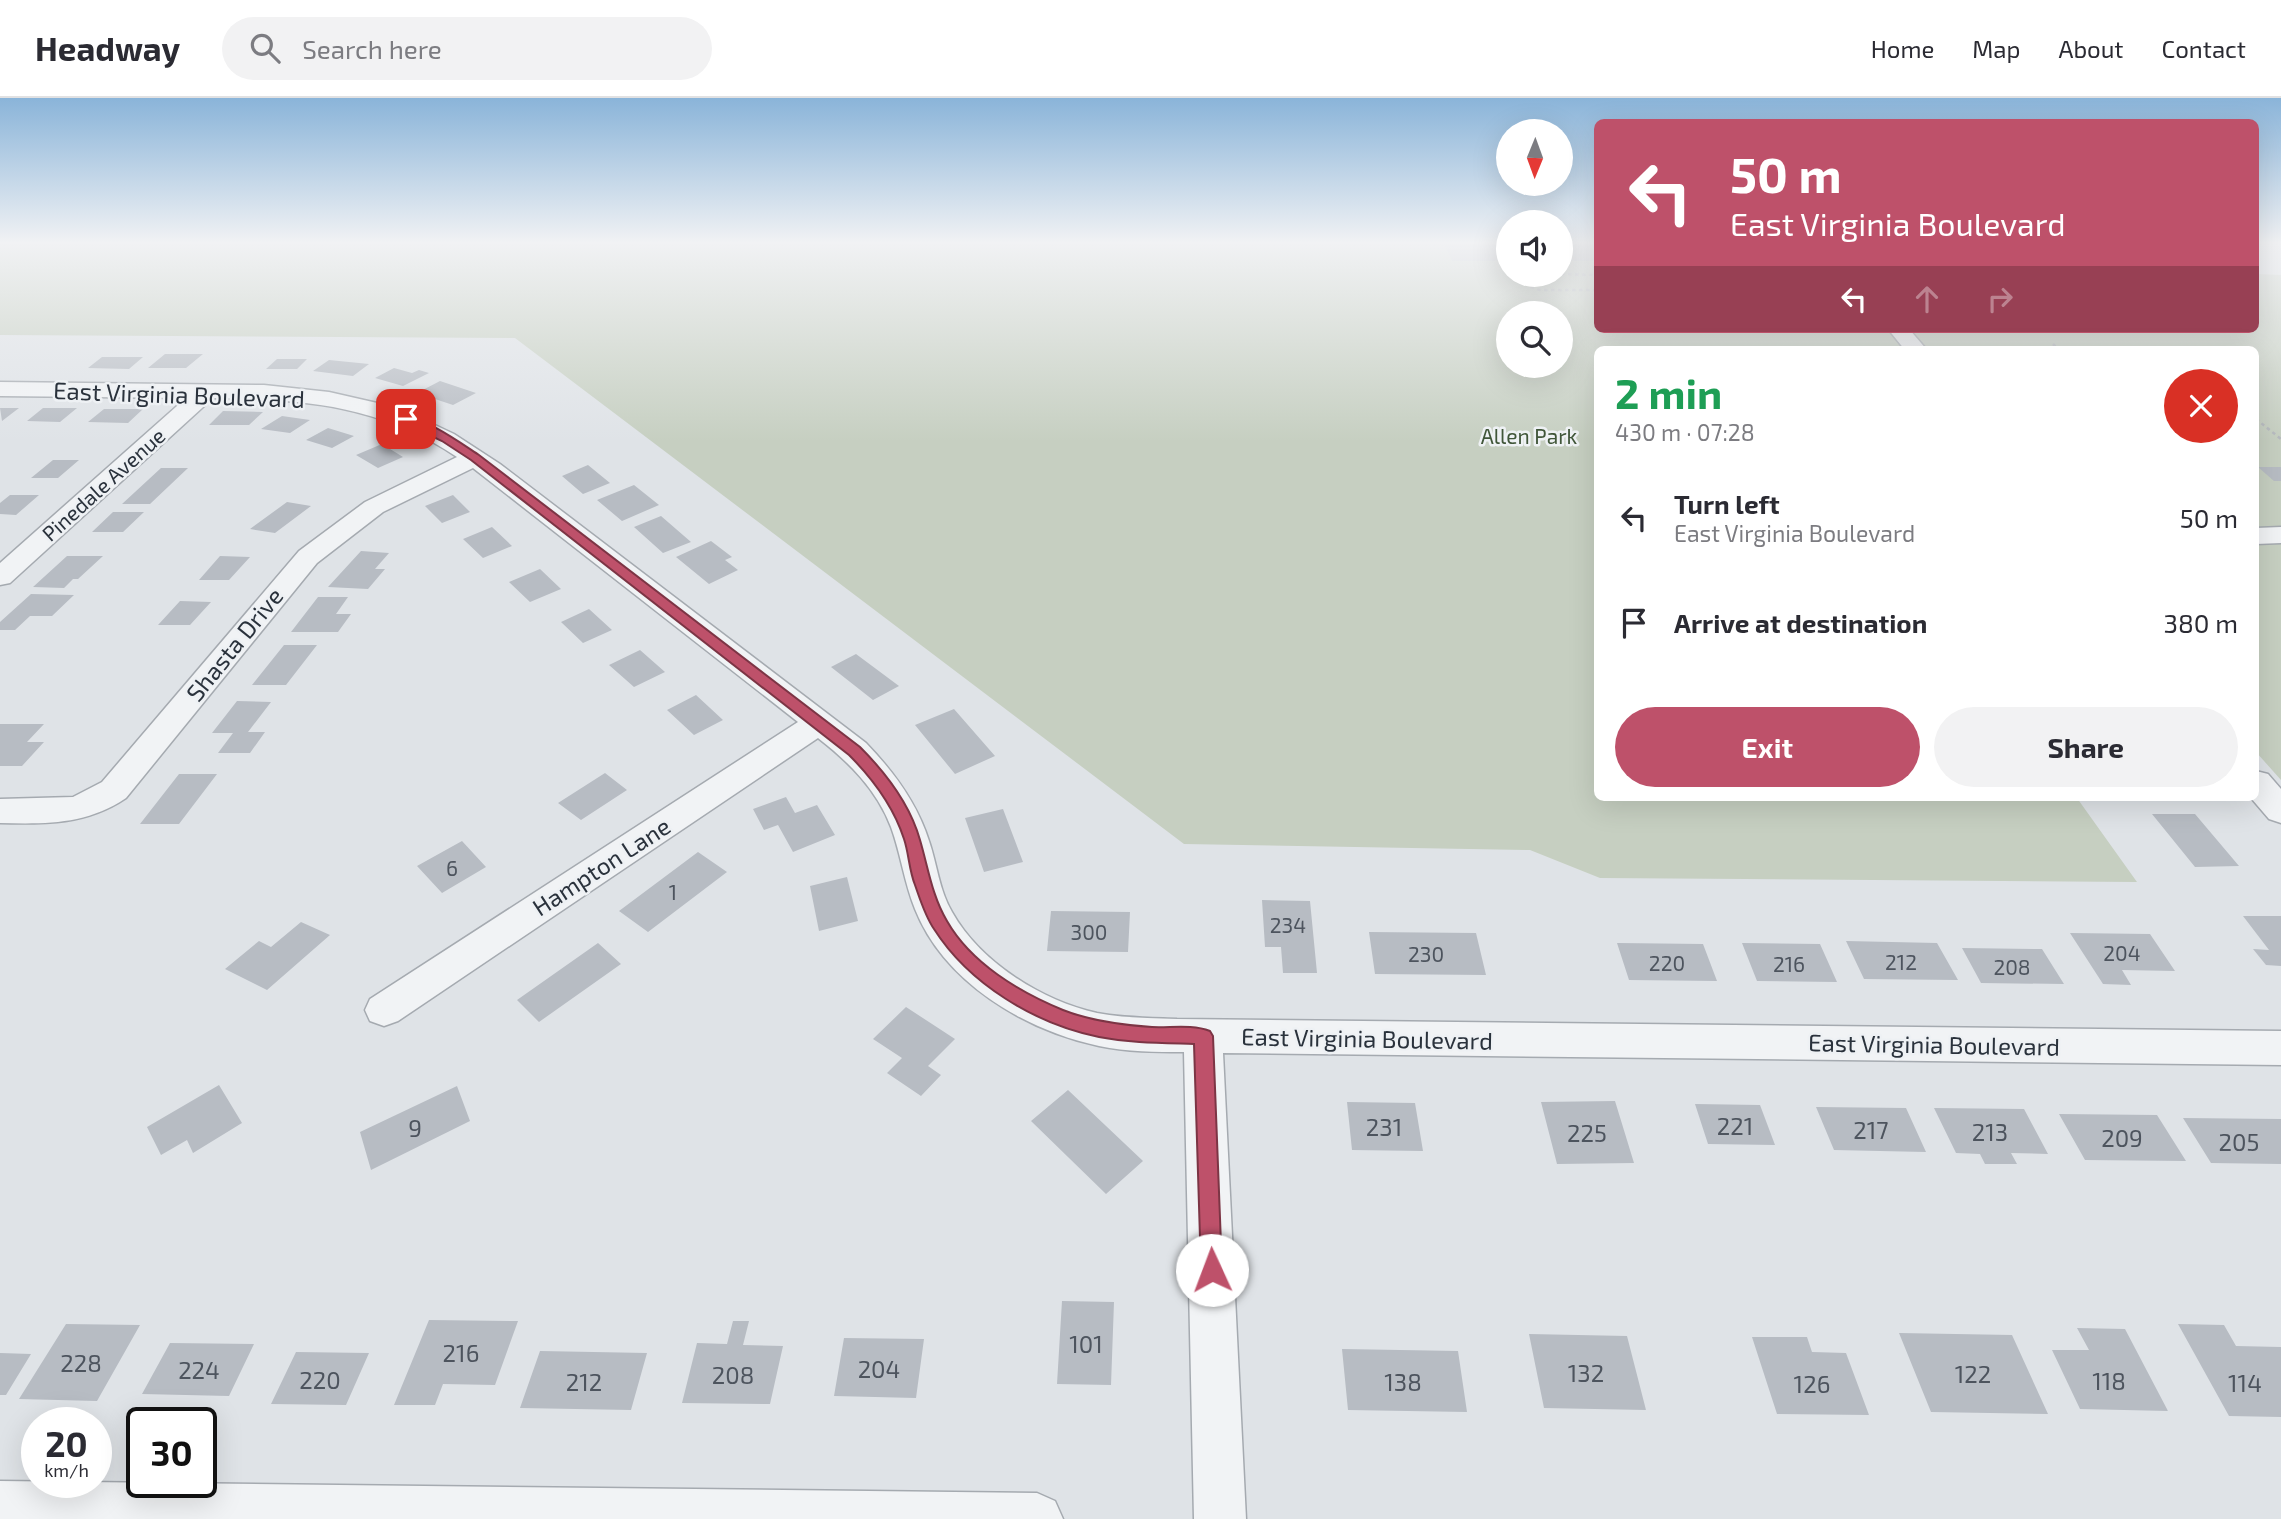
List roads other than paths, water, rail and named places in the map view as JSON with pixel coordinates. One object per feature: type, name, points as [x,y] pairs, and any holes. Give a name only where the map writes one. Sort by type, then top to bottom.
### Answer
[{"type":"street","name":"East Virginia Boulevard","points":[[0,389],[206,391],[302,396],[391,413],[446,439],[475,458],[855,751],[877,774],[895,801],[912,838],[922,882],[939,924],[967,960],[1009,992],[1059,1017],[1098,1029],[1150,1035],[1203,1036],[2281,1048]]},
{"type":"street","name":"Pinedale Avenue","points":[[0,577],[206,391]]},
{"type":"street","name":"Shasta Drive","points":[[0,811],[79,810],[102,800],[114,790],[308,557],[374,507],[475,458]]},
{"type":"street","points":[[2259,536],[2281,535]]},
{"type":"street","name":"Hampton Lane","points":[[384,1010],[818,723]]},
{"type":"street","points":[[2259,785],[2281,811]]},
{"type":"street","points":[[1203,1036],[1220,1519]]},
{"type":"street","points":[[0,1507],[1037,1519]]},
{"type":"park label","name":"Allen Park","points":[[1529,435]]}]
